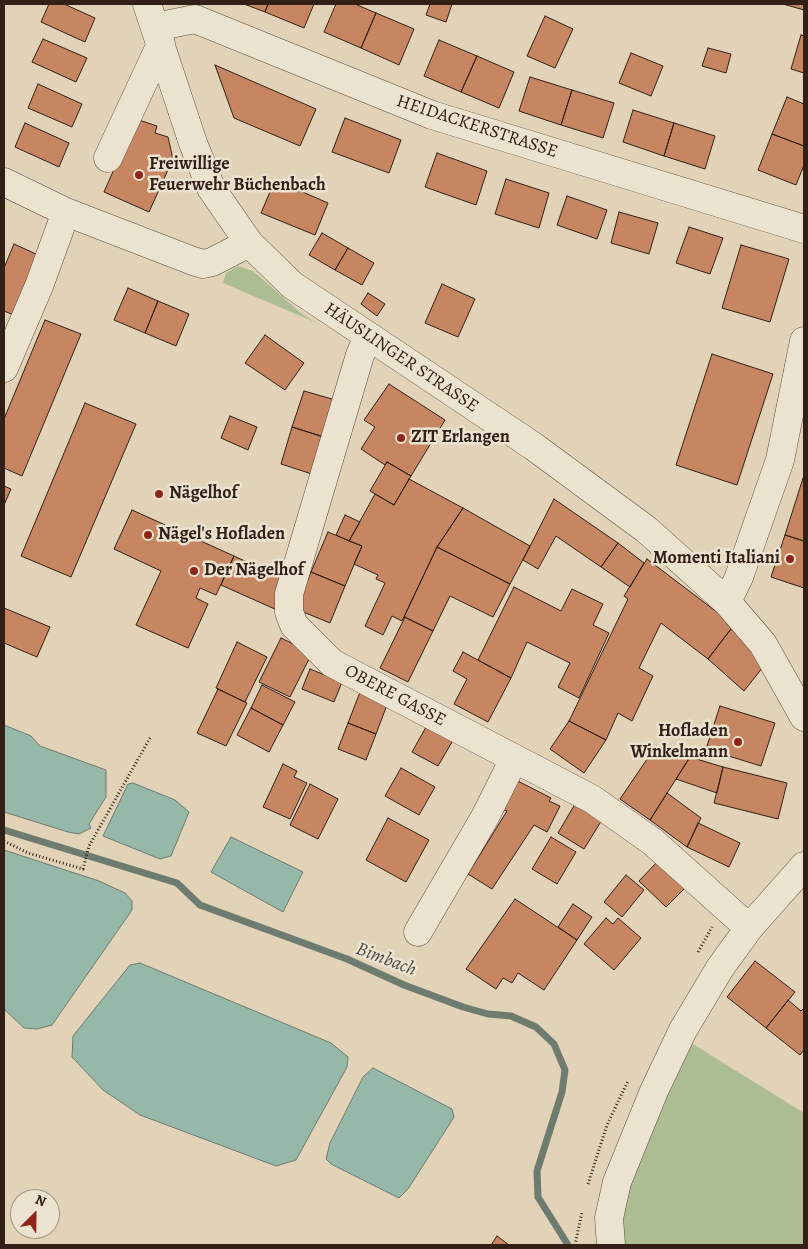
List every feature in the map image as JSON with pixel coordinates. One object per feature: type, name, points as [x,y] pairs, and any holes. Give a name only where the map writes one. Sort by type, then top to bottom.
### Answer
[{"type":"street","name":"HEIDACKERSTRASSE","points":[[154,25],[195,18],[432,115],[804,229]]},
{"type":"street","points":[[108,158],[154,25]]},
{"type":"street","name":"HÄUSLINGER STRASSE","points":[[154,25],[192,143],[211,188],[249,243],[292,284],[368,337],[533,446],[647,530],[727,602],[763,644],[804,717]]},
{"type":"street","points":[[4,182],[66,212],[203,264],[212,262],[249,243]]},
{"type":"street","points":[[4,368],[39,286],[66,212]]},
{"type":"street","name":"OBERE GASSE","points":[[368,337],[360,356],[289,594],[289,612],[294,626],[332,663],[592,799],[653,842],[749,928]]},
{"type":"street","points":[[727,602],[739,577],[780,460],[804,341]]},
{"type":"street","points":[[418,932],[485,817],[514,759]]},
{"type":"street","points":[[611,1245],[609,1218],[617,1182],[650,1099],[683,1030],[720,968],[749,928],[804,866]]},
{"type":"path","points":[[4,841],[28,853],[83,869],[89,846],[150,738]]},
{"type":"path","points":[[575,1245],[577,1235]]},
{"type":"shaded area","points":[[238,266],[253,271],[302,314],[317,323],[223,283],[226,273]]},
{"type":"shaded area","points":[[4,725],[31,736],[40,746],[106,770],[106,797],[89,824],[91,828],[79,834],[68,832],[4,812]]},
{"type":"shaded area","points":[[133,783],[175,800],[189,812],[171,856],[160,859],[103,836],[128,784]]},
{"type":"shaded area","points":[[231,837],[303,872],[283,912],[211,872]]},
{"type":"shaded area","points":[[4,850],[99,881],[125,893],[132,901],[132,910],[52,1025],[37,1029],[24,1028],[4,1009]]},
{"type":"shaded area","points":[[140,963],[331,1043],[348,1057],[347,1067],[296,1160],[276,1166],[140,1115],[103,1090],[72,1057],[73,1036],[130,965]]},
{"type":"shaded area","points":[[688,1041],[804,1113],[804,1245],[622,1245],[623,1215],[634,1172]]},
{"type":"shaded area","points":[[373,1068],[452,1109],[454,1117],[408,1189],[399,1198],[331,1164],[326,1159],[330,1143],[363,1077]]},
{"type":"building","points":[[49,4],[64,4],[95,18],[85,42],[41,22]]},
{"type":"building","points":[[244,4],[268,4],[265,12]]},
{"type":"building","points":[[268,4],[314,4],[304,28],[265,12]]},
{"type":"building","points":[[336,4],[355,4],[376,13],[361,48],[324,32]]},
{"type":"building","points":[[430,4],[452,4],[446,22],[426,15]]},
{"type":"building","points":[[783,4],[804,4],[804,10]]},
{"type":"building","points":[[376,13],[414,29],[399,65],[361,48]]},
{"type":"building","points":[[545,16],[573,29],[555,68],[527,56]]},
{"type":"building","points":[[801,35],[804,36],[804,73],[791,69]]},
{"type":"building","points":[[43,39],[87,58],[76,82],[32,62]]},
{"type":"building","points":[[439,40],[477,56],[461,92],[424,76]]},
{"type":"building","points":[[708,48],[731,54],[726,73],[702,66]]},
{"type":"building","points":[[631,53],[663,66],[651,96],[619,83]]},
{"type":"building","points":[[477,56],[514,72],[499,108],[461,92]]},
{"type":"building","points":[[215,65],[316,109],[300,146],[234,118]]},
{"type":"building","points":[[530,77],[572,90],[561,125],[519,111]]},
{"type":"building","points":[[38,84],[82,104],[72,127],[28,108]]},
{"type":"building","points":[[572,90],[614,103],[603,138],[561,125]]},
{"type":"building","points":[[787,97],[804,104],[804,146],[772,134]]},
{"type":"building","points":[[633,110],[674,123],[664,156],[623,142]]},
{"type":"building","points":[[345,118],[401,140],[389,173],[332,152]]},
{"type":"building","name":"Freiwillige Feuerwehr Büchenbach","points":[[136,119],[157,126],[155,133],[168,137],[173,159],[149,212],[104,192]]},
{"type":"building","points":[[25,123],[69,143],[59,167],[15,147]]},
{"type":"building","points":[[674,123],[715,136],[705,169],[664,156]]},
{"type":"building","points":[[772,134],[804,146],[804,165],[796,185],[758,170]]},
{"type":"building","points":[[437,153],[487,171],[476,205],[425,187]]},
{"type":"building","points":[[506,179],[549,193],[539,228],[495,214]]},
{"type":"building","points":[[275,180],[328,203],[315,235],[261,213]]},
{"type":"building","points":[[567,196],[607,210],[597,239],[557,225]]},
{"type":"building","points":[[619,212],[658,223],[649,254],[611,243]]},
{"type":"building","points":[[689,227],[723,238],[710,274],[676,263]]},
{"type":"building","points":[[322,233],[348,248],[335,270],[309,255]]},
{"type":"building","points":[[14,244],[47,259],[21,318],[4,311],[4,268]]},
{"type":"building","points":[[741,245],[789,259],[770,322],[722,308]]},
{"type":"building","points":[[348,248],[374,263],[362,285],[335,270]]},
{"type":"building","points":[[442,284],[475,299],[458,337],[425,323]]},
{"type":"building","points":[[128,288],[158,301],[145,333],[114,320]]},
{"type":"building","points":[[368,293],[385,304],[377,316],[361,304]]},
{"type":"building","points":[[158,301],[189,314],[176,346],[145,333]]},
{"type":"building","points":[[45,320],[81,334],[22,476],[4,468],[4,419]]},
{"type":"building","points":[[265,335],[304,363],[285,390],[245,363]]},
{"type":"building","points":[[712,354],[773,374],[737,485],[676,465]]},
{"type":"building","name":"ZIT Erlangen","points":[[389,384],[445,420],[411,476],[387,462],[385,465],[361,449],[375,427],[364,420]]},
{"type":"building","points":[[304,391],[339,401],[327,438],[292,427]]},
{"type":"building","points":[[85,403],[136,424],[71,577],[21,556]]},
{"type":"building","points":[[230,416],[257,427],[248,450],[221,438]]},
{"type":"building","points":[[292,427],[327,438],[315,475],[281,464]]},
{"type":"building","points":[[387,462],[411,476],[394,505],[370,491]]},
{"type":"building","points":[[804,475],[804,541],[785,535]]},
{"type":"building","points":[[409,479],[463,508],[437,547],[402,621],[392,616],[383,635],[365,626],[385,583],[376,579],[378,575],[354,564],[362,546],[349,541],[375,494],[394,505]]},
{"type":"building","points":[[4,486],[11,489],[4,505]]},
{"type":"building","points":[[554,499],[618,543],[601,567],[556,536],[538,569],[523,560]]},
{"type":"building","points":[[463,508],[530,546],[510,584],[437,547]]},
{"type":"building","points":[[132,510],[234,556],[216,595],[200,588],[196,598],[208,604],[188,648],[136,625],[161,571],[114,549]]},
{"type":"building","points":[[345,515],[360,522],[349,541],[336,535]]},
{"type":"building","points":[[328,532],[362,546],[345,586],[311,572]]},
{"type":"building","name":"Momenti Italiani","points":[[785,535],[804,541],[804,588],[771,577]]},
{"type":"building","points":[[618,543],[644,563],[630,587],[601,567]]},
{"type":"building","points":[[437,547],[510,584],[493,617],[450,596],[433,631],[404,617]]},
{"type":"building","points":[[234,556],[290,582],[277,610],[221,585]]},
{"type":"building","points":[[647,559],[734,625],[708,659],[661,623],[639,668],[653,676],[632,721],[618,713],[606,740],[569,721],[628,599],[624,596]]},
{"type":"building","points":[[311,572],[345,586],[330,623],[296,609]]},
{"type":"building","points":[[514,587],[561,611],[572,589],[603,604],[593,625],[609,633],[579,698],[558,687],[570,663],[527,642],[511,678],[478,660]]},
{"type":"building","points":[[4,608],[50,627],[37,657],[4,643]]},
{"type":"building","points":[[405,617],[433,631],[408,682],[380,668]]},
{"type":"building","points":[[734,625],[763,667],[744,691],[708,659]]},
{"type":"building","points":[[281,638],[312,653],[290,697],[259,682]]},
{"type":"building","points":[[237,642],[267,657],[245,702],[216,688]]},
{"type":"building","points":[[463,652],[511,678],[488,722],[454,704],[467,679],[453,671]]},
{"type":"building","points":[[310,669],[342,682],[334,702],[302,689]]},
{"type":"building","points":[[262,685],[295,702],[283,725],[251,708]]},
{"type":"building","points":[[362,687],[390,697],[376,734],[348,723]]},
{"type":"building","points":[[218,689],[247,703],[226,746],[197,733]]},
{"type":"building","points":[[720,706],[775,723],[761,766],[706,749]]},
{"type":"building","points":[[251,708],[283,725],[269,752],[237,735]]},
{"type":"building","points":[[430,720],[456,735],[438,766],[412,752]]},
{"type":"building","points":[[569,721],[606,740],[584,773],[550,749]]},
{"type":"building","points":[[348,723],[376,734],[366,760],[338,749]]},
{"type":"building","points":[[656,746],[690,757],[650,820],[620,799]]},
{"type":"building","points":[[690,757],[723,767],[717,793],[676,779]]},
{"type":"building","points":[[283,764],[297,771],[294,777],[307,783],[290,819],[263,807]]},
{"type":"building","points":[[723,767],[787,783],[778,819],[714,803]]},
{"type":"building","points":[[401,768],[435,787],[419,815],[385,796]]},
{"type":"building","points":[[512,778],[551,798],[549,801],[560,806],[547,832],[534,825],[492,889],[468,874],[507,811],[495,806]]},
{"type":"building","points":[[310,784],[338,799],[318,839],[290,825]]},
{"type":"building","points":[[667,793],[701,818],[687,847],[650,820]]},
{"type":"building","points":[[578,799],[605,815],[584,849],[558,833]]},
{"type":"building","points":[[388,818],[429,840],[406,882],[366,860]]},
{"type":"building","points":[[698,823],[740,843],[729,867],[687,847]]},
{"type":"building","points":[[551,837],[576,852],[557,884],[532,869]]},
{"type":"building","points":[[659,860],[686,887],[666,907],[639,881]]},
{"type":"building","points":[[626,875],[644,890],[622,917],[604,902]]},
{"type":"building","points":[[515,899],[577,940],[544,990],[518,973],[512,983],[503,978],[496,989],[466,969]]},
{"type":"building","points":[[573,904],[592,917],[577,940],[558,927]]},
{"type":"building","points":[[606,918],[613,924],[618,918],[641,938],[614,970],[584,944]]},
{"type":"building","points":[[755,961],[795,992],[766,1028],[727,997]]},
{"type":"building","points":[[788,1000],[801,1011],[804,1008],[804,1050],[800,1055],[766,1028]]},
{"type":"building","points":[[497,1236],[509,1245],[491,1245]]},
{"type":"waterway","name":"Bimbach","points":[[4,830],[177,883],[200,905],[347,959],[404,985],[463,1007],[488,1014],[511,1016],[536,1027],[554,1044],[565,1070],[562,1092],[537,1171],[538,1197],[568,1245]]},
{"type":"place","name":"Freiwillige Feuerwehr Büchenbach","points":[[139,175]]},
{"type":"place","name":"ZIT Erlangen","points":[[401,438]]},
{"type":"place","name":"Nägelhof","points":[[159,494]]},
{"type":"place","name":"Nägel's Hofladen","points":[[148,535]]},
{"type":"place","name":"Momenti Italiani","points":[[790,559]]},
{"type":"place","name":"Der Nägelhof","points":[[194,571]]},
{"type":"place","name":"Hofladen Winkelmann","points":[[738,742]]}]
